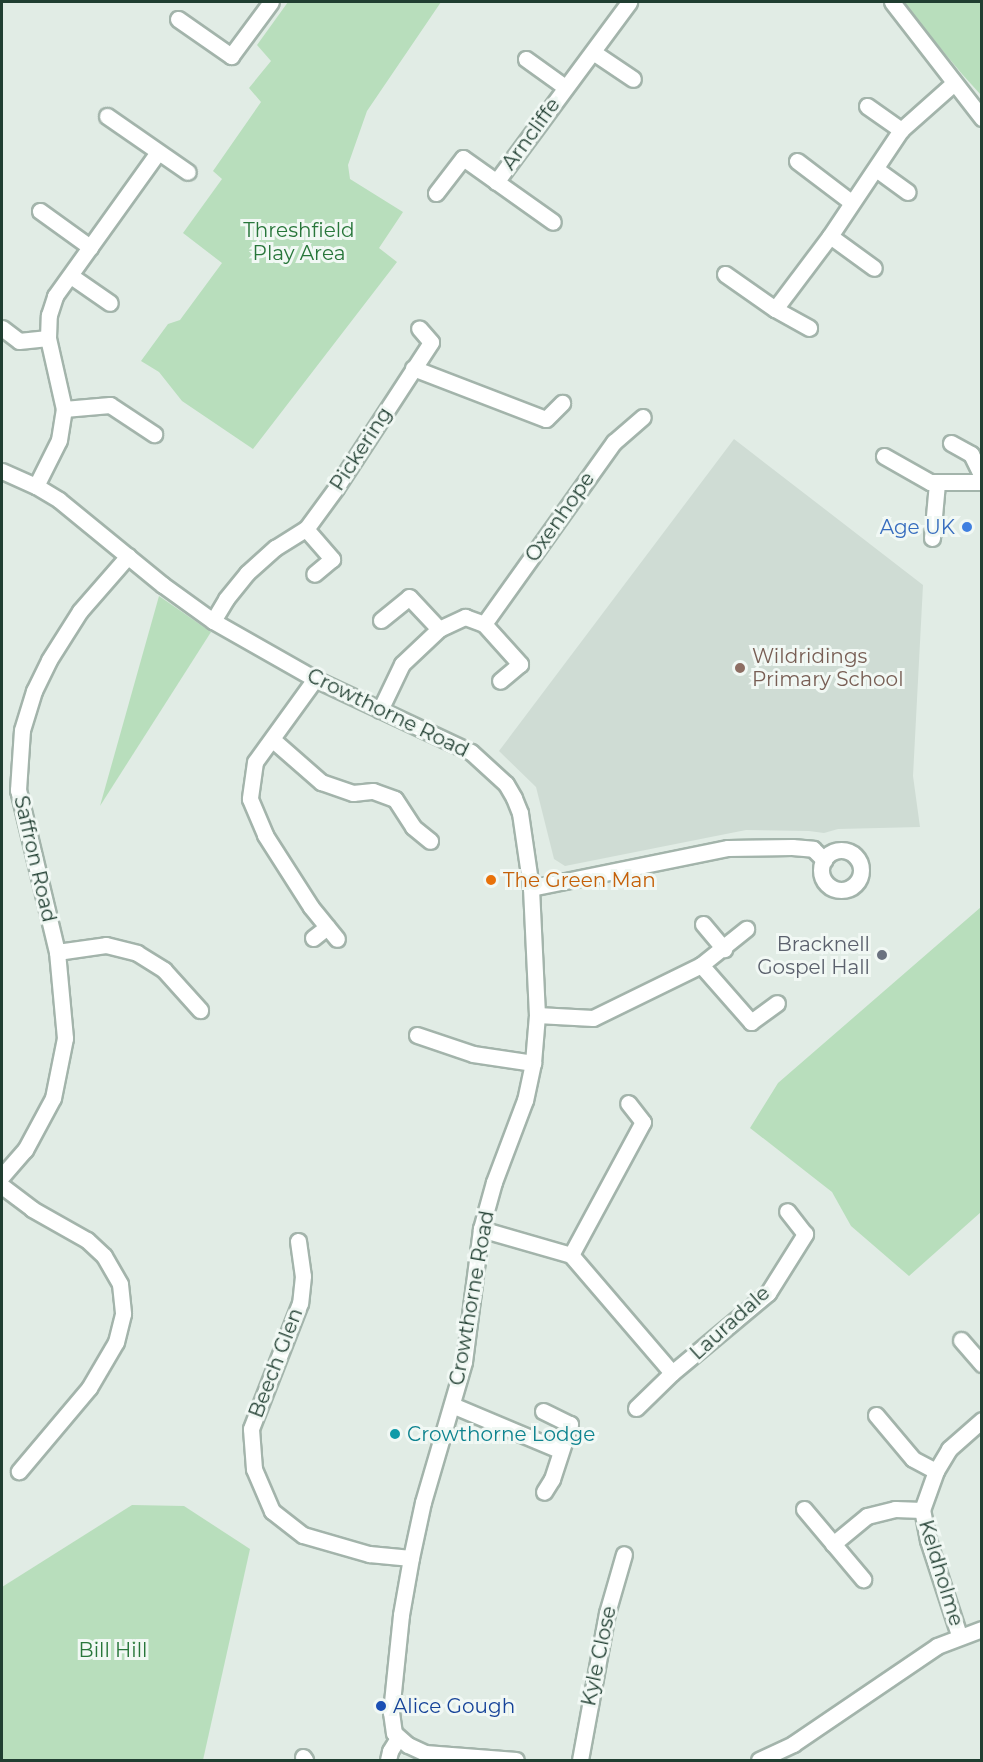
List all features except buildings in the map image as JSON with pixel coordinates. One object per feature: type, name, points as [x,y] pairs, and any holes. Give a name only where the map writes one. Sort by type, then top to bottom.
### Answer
[{"type":"street","points":[[178,19],[231,56],[271,2]]},
{"type":"street","name":"Arncliffe","points":[[496,182],[629,2]]},
{"type":"street","points":[[892,2],[981,118]]},
{"type":"street","points":[[593,52],[633,79]]},
{"type":"street","name":"Arncliffe","points":[[525,59],[566,87]]},
{"type":"street","points":[[775,309],[830,236],[901,130],[954,83]]},
{"type":"street","points":[[867,106],[901,130]]},
{"type":"street","points":[[107,116],[188,172]]},
{"type":"street","points":[[36,486],[60,440],[64,409],[48,338],[49,315],[55,296],[158,152]]},
{"type":"street","name":"Arncliffe","points":[[436,193],[463,158],[553,222]]},
{"type":"street","points":[[797,161],[851,202]]},
{"type":"street","points":[[876,169],[908,192]]},
{"type":"street","points":[[40,211],[90,248]]},
{"type":"street","points":[[830,236],[874,268]]},
{"type":"street","points":[[725,274],[775,309],[809,328]]},
{"type":"street","points":[[71,276],[110,303]]},
{"type":"street","points":[[2,328],[19,341],[48,338]]},
{"type":"street","name":"Pickering","points":[[213,621],[226,598],[247,573],[275,548],[306,529],[336,488],[431,342],[419,328]]},
{"type":"street","points":[[413,368],[546,419],[562,403]]},
{"type":"street","points":[[64,409],[110,405],[154,434]]},
{"type":"street","name":"Oxenhope","points":[[484,624],[614,442],[643,417]]},
{"type":"street","points":[[951,442],[971,454],[981,477]]},
{"type":"street","points":[[884,456],[916,476],[937,483],[981,482]]},
{"type":"street","name":"Crowthorne Road","points":[[2,471],[36,486],[59,500],[213,621],[315,679],[471,752],[506,784],[520,813],[531,888],[537,1015],[533,1063],[525,1100],[495,1182],[482,1229],[465,1362],[423,1502],[411,1558],[392,1688],[392,1727],[398,1738]]},
{"type":"street","points":[[932,538],[937,483]]},
{"type":"street","points":[[306,529],[332,559],[314,574]]},
{"type":"street","name":"Saffron Road","points":[[2,1176],[25,1150],[53,1098],[65,1038],[57,952],[18,790],[22,730],[34,691],[49,660],[80,611],[128,556]]},
{"type":"street","points":[[381,620],[409,597],[439,628]]},
{"type":"street","points":[[380,710],[402,664],[439,628],[465,618],[484,624],[520,664],[500,681]]},
{"type":"street","points":[[313,938],[332,933],[311,907],[265,834],[250,799],[255,762],[315,679]]},
{"type":"street","points":[[273,740],[321,782],[353,793],[373,791],[395,799],[413,827],[430,841]]},
{"type":"street","points":[[531,888],[728,848],[792,846],[813,849],[824,860]]},
{"type":"street","points":[[703,924],[724,948]]},
{"type":"street","points":[[537,1015],[593,1018],[701,965],[746,929]]},
{"type":"street","points":[[57,952],[106,945],[137,953],[164,970],[200,1010]]},
{"type":"street","points":[[701,965],[751,1022],[777,1003]]},
{"type":"street","points":[[417,1035],[473,1054],[533,1063]]},
{"type":"street","points":[[482,1229],[571,1255],[643,1122],[628,1103]]},
{"type":"street","points":[[2,1186],[33,1209],[87,1240],[104,1256],[120,1284],[123,1314],[116,1342],[89,1388],[20,1471]]},
{"type":"street","name":"Lauradale","points":[[636,1408],[672,1373],[768,1293],[806,1234],[787,1211]]},
{"type":"street","name":"Beech Glen","points":[[298,1241],[303,1276],[300,1303],[251,1429],[254,1468],[273,1511],[303,1535],[369,1554],[411,1558]]},
{"type":"street","name":"Lauradale","points":[[571,1255],[672,1373]]},
{"type":"street","points":[[961,1340],[981,1364]]},
{"type":"street","points":[[452,1406],[559,1450]]},
{"type":"street","points":[[543,1411],[570,1424],[559,1450],[552,1479],[544,1492]]},
{"type":"street","points":[[876,1415],[913,1459],[936,1471]]},
{"type":"street","name":"Keldholme","points":[[960,1635],[928,1540],[922,1510],[936,1471],[949,1449],[981,1422]]},
{"type":"street","points":[[804,1509],[863,1580]]},
{"type":"street","name":"Keldholme","points":[[833,1544],[867,1516],[895,1509],[922,1510]]},
{"type":"street","name":"Kyle Close","points":[[580,1761],[607,1613],[624,1554]]},
{"type":"street","points":[[759,1761],[793,1744],[937,1646],[960,1635],[981,1629]]},
{"type":"street","points":[[388,1761],[390,1751],[398,1738],[425,1753],[516,1761]]},
{"type":"shaded area","name":"Wildridings Primary School","points":[[734,439],[923,585],[913,776],[920,827],[838,829],[824,833],[746,830],[565,866],[554,859],[536,787],[499,751]]},
{"type":"green space","name":"Threshfield Play Area","points":[[288,2],[441,2],[367,111],[348,165],[350,179],[403,212],[379,248],[397,262],[253,449],[182,401],[159,372],[141,361],[168,324],[180,320],[222,263],[183,233],[222,179],[213,171],[261,102],[249,88],[271,61],[257,45]]},
{"type":"green space","points":[[902,2],[981,2],[981,95],[962,74]]},
{"type":"green space","points":[[159,596],[211,632],[100,806]]},
{"type":"green space","points":[[981,907],[981,1212],[909,1276],[851,1226],[832,1192],[750,1128],[778,1083]]},
{"type":"green space","name":"Bill Hill","points":[[132,1505],[184,1506],[250,1549],[203,1760],[2,1760],[2,1587]]},
{"type":"place","name":"Age UK","points":[[967,527]]},
{"type":"place","name":"Wildridings Primary School","points":[[740,668]]},
{"type":"place","name":"The Green Man","points":[[491,880]]},
{"type":"place","name":"Bracknell Gospel Hall","points":[[882,955]]},
{"type":"place","name":"Crowthorne Lodge","points":[[395,1434]]},
{"type":"place","name":"Alice Gough","points":[[381,1706]]}]
